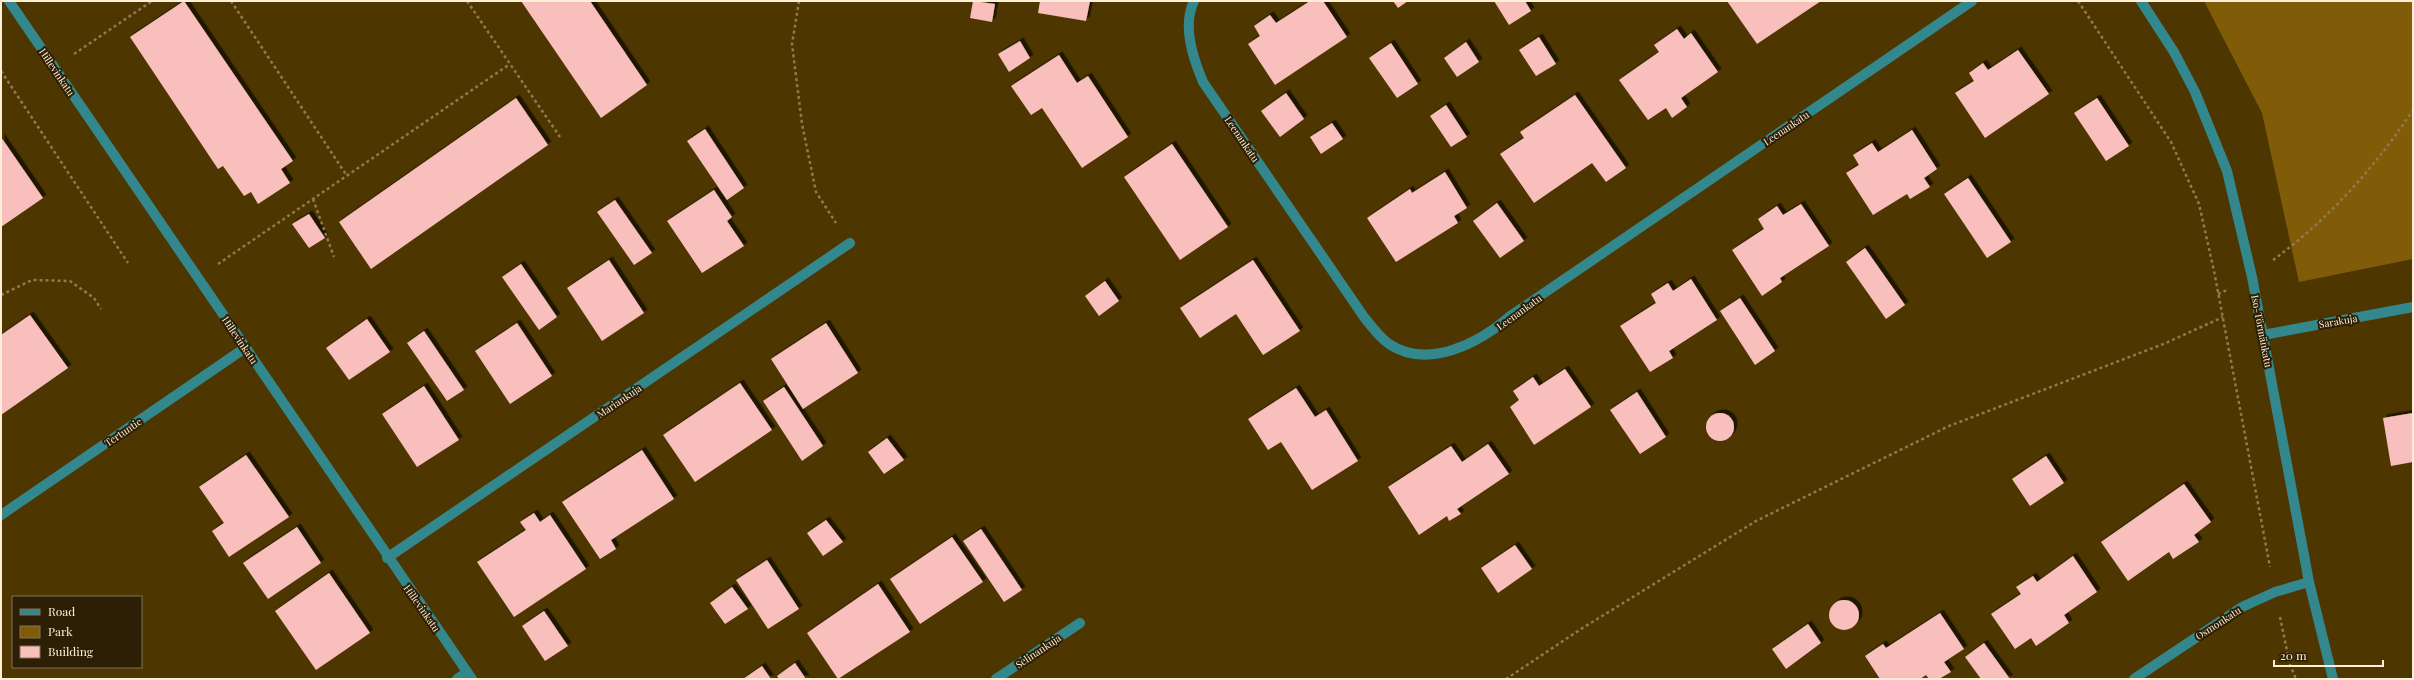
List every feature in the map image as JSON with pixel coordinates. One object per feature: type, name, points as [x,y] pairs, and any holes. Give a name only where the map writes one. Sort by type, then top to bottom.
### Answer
[{"type":"street","name":"Hillevinkatu","points":[[9,1],[387,558],[469,676]]},
{"type":"street","name":"Leenankatu","points":[[1194,1],[1190,22],[1190,41],[1195,62],[1203,82],[1364,317],[1388,344],[1413,353],[1429,354],[1454,350],[1475,342],[1492,332],[1509,317],[1972,1]]},
{"type":"street","name":"Iso-Törmänkatu","points":[[2141,1],[2174,52],[2195,92],[2227,172],[2252,277],[2309,582],[2333,679]]},
{"type":"street","name":"Mariankuja","points":[[387,558],[850,243]]},
{"type":"street","name":"Sarakuja","points":[[2263,335],[2413,307]]},
{"type":"street","name":"Tertuntie","points":[[1,515],[245,348]]},
{"type":"street","name":"Osmonkatu","points":[[2134,679],[2242,607],[2275,592],[2309,582]]},
{"type":"street","name":"Selinankuja","points":[[996,679],[1080,623]]},
{"type":"street","points":[[457,679],[469,676]]},
{"type":"path","points":[[54,68],[152,1]]},
{"type":"path","points":[[231,1],[347,176]]},
{"type":"path","points":[[467,1],[560,137]]},
{"type":"path","points":[[799,1],[792,44],[802,124],[816,192],[850,243]]},
{"type":"path","points":[[2078,1],[2171,142],[2199,204],[2223,317],[2275,592],[2290,665],[2296,679]]},
{"type":"path","points":[[198,278],[510,64]]},
{"type":"path","points":[[1,72],[128,262]]},
{"type":"path","points":[[2252,277],[2306,236],[2389,146],[2413,110]]},
{"type":"path","points":[[312,199],[334,257]]},
{"type":"path","points":[[1,295],[32,280],[70,281],[94,298],[101,309]]},
{"type":"path","points":[[1506,679],[1581,629],[1756,521],[1949,426],[2166,343],[2223,317]]},
{"type":"green space","points":[[2204,1],[2413,1],[2413,259],[2299,282],[2262,113]]},
{"type":"building","points":[[184,1],[293,161],[281,169],[290,183],[258,204],[251,192],[244,196],[223,166],[218,169],[130,37]]},
{"type":"building","points":[[521,1],[590,1],[647,85],[601,118]]},
{"type":"building","points":[[973,1],[995,4],[992,22],[970,18]]},
{"type":"building","points":[[1040,1],[1090,1],[1086,21],[1038,13]]},
{"type":"building","points":[[1310,1],[1323,1],[1347,37],[1275,85],[1248,44],[1260,36],[1254,26],[1270,15],[1276,23]]},
{"type":"building","points":[[1393,1],[1408,1],[1398,8]]},
{"type":"building","points":[[1494,1],[1525,1],[1531,11],[1509,25]]},
{"type":"building","points":[[1727,1],[1821,1],[1757,44]]},
{"type":"building","points":[[1677,29],[1684,39],[1691,33],[1718,72],[1681,98],[1687,107],[1672,118],[1666,108],[1648,120],[1619,80],[1659,52],[1654,45]]},
{"type":"building","points":[[1539,37],[1556,64],[1536,76],[1519,50]]},
{"type":"building","points":[[1020,41],[1030,58],[1009,72],[998,54]]},
{"type":"building","points":[[1466,42],[1479,62],[1457,77],[1444,58]]},
{"type":"building","points":[[1391,43],[1418,84],[1397,98],[1369,58]]},
{"type":"building","points":[[2018,50],[2049,94],[1985,138],[1955,93],[1974,81],[1969,73],[1983,63],[1988,70]]},
{"type":"building","points":[[1059,55],[1077,83],[1088,76],[1128,137],[1082,168],[1042,108],[1031,115],[1011,86]]},
{"type":"building","points":[[1286,93],[1304,119],[1280,137],[1261,111]]},
{"type":"building","points":[[1575,95],[1626,168],[1606,182],[1592,163],[1534,203],[1500,154],[1524,138],[1520,132]]},
{"type":"building","points":[[516,98],[548,145],[371,269],[339,222]]},
{"type":"building","points":[[2097,98],[2129,146],[2106,161],[2074,113]]},
{"type":"building","points":[[1446,105],[1467,137],[1451,147],[1430,116]]},
{"type":"building","points":[[1332,123],[1343,139],[1321,154],[1310,137]]},
{"type":"building","points":[[705,129],[744,188],[727,200],[687,141]]},
{"type":"building","points":[[1912,130],[1937,169],[1924,178],[1930,187],[1910,199],[1907,194],[1873,215],[1846,173],[1859,165],[1853,155],[1872,143],[1878,152]]},
{"type":"building","points":[[1,137],[43,198],[1,227]]},
{"type":"building","points":[[1172,144],[1228,227],[1180,260],[1124,177]]},
{"type":"building","points":[[1445,172],[1467,208],[1454,216],[1458,223],[1396,262],[1367,218],[1410,189],[1412,193]]},
{"type":"building","points":[[1968,178],[2011,242],[1987,258],[1944,194]]},
{"type":"building","points":[[714,190],[732,217],[727,221],[744,246],[702,273],[667,221]]},
{"type":"building","points":[[615,200],[652,253],[634,265],[597,212]]},
{"type":"building","points":[[1497,203],[1524,241],[1500,258],[1473,221]]},
{"type":"building","points":[[1801,204],[1829,246],[1780,278],[1782,282],[1762,296],[1732,250],[1764,229],[1758,219],[1777,206],[1783,215]]},
{"type":"building","points":[[309,214],[325,238],[309,248],[292,224]]},
{"type":"building","points":[[1865,248],[1905,305],[1886,319],[1846,262]]},
{"type":"building","points":[[609,260],[644,313],[602,341],[567,288]]},
{"type":"building","points":[[1253,260],[1300,331],[1263,355],[1236,314],[1200,338],[1180,308]]},
{"type":"building","points":[[521,264],[557,317],[539,330],[502,277]]},
{"type":"building","points":[[1691,279],[1717,320],[1669,351],[1673,358],[1650,372],[1620,326],[1656,303],[1651,294],[1668,283],[1673,291]]},
{"type":"building","points":[[1105,281],[1119,301],[1099,316],[1085,296]]},
{"type":"building","points":[[1740,298],[1775,351],[1755,365],[1720,311]]},
{"type":"building","points":[[30,315],[68,368],[1,415],[1,335]]},
{"type":"building","points":[[367,319],[390,352],[349,380],[326,348]]},
{"type":"building","points":[[517,323],[552,376],[510,404],[475,351]]},
{"type":"building","points":[[826,323],[858,373],[803,409],[771,359]]},
{"type":"building","points":[[424,331],[464,390],[447,401],[407,343]]},
{"type":"building","points":[[1565,369],[1591,407],[1534,445],[1510,407],[1519,400],[1513,391],[1533,377],[1539,386]]},
{"type":"building","points":[[740,383],[772,430],[695,482],[663,435]]},
{"type":"building","points":[[424,386],[459,440],[417,467],[382,414]]},
{"type":"building","points":[[784,387],[823,446],[802,461],[763,401]]},
{"type":"building","points":[[1296,388],[1315,417],[1326,410],[1358,461],[1312,490],[1281,442],[1268,450],[1248,419]]},
{"type":"building","points":[[1637,392],[1666,437],[1640,454],[1610,410]]},
{"type":"building","points":[[1720,413],[1726,414],[1730,417],[1733,421],[1733,433],[1730,437],[1726,440],[1720,441],[1714,440],[1710,437],[1707,433],[1706,427],[1707,421],[1710,417],[1714,414]]},
{"type":"building","points":[[2413,413],[2413,462],[2391,466],[2383,418]]},
{"type":"building","points":[[887,438],[904,460],[884,474],[868,452]]},
{"type":"building","points":[[1488,444],[1509,474],[1457,509],[1461,514],[1449,521],[1447,516],[1419,535],[1388,487],[1451,446],[1462,462]]},
{"type":"building","points":[[642,450],[674,499],[611,540],[616,549],[600,559],[562,502]]},
{"type":"building","points":[[246,455],[289,517],[229,557],[212,531],[224,523],[199,487]]},
{"type":"building","points":[[2046,456],[2064,483],[2030,506],[2012,479]]},
{"type":"building","points":[[2184,484],[2211,522],[2194,535],[2199,542],[2173,559],[2169,552],[2128,581],[2101,542]]},
{"type":"building","points":[[534,513],[540,522],[550,515],[586,569],[514,617],[477,562],[526,530],[520,522]]},
{"type":"building","points":[[826,520],[843,542],[823,556],[807,533]]},
{"type":"building","points":[[297,527],[321,563],[268,599],[243,563]]},
{"type":"building","points":[[981,529],[1022,590],[1004,602],[963,541]]},
{"type":"building","points":[[952,537],[983,582],[920,624],[890,579]]},
{"type":"building","points":[[1515,545],[1532,569],[1498,593],[1481,568]]},
{"type":"building","points":[[2073,556],[2097,592],[2064,615],[2069,623],[2036,646],[2031,638],[2015,649],[1991,614],[2021,594],[2016,587],[2033,576],[2037,582]]},
{"type":"building","points":[[767,560],[799,609],[768,629],[736,580]]},
{"type":"building","points":[[329,573],[370,633],[316,670],[275,611]]},
{"type":"building","points":[[878,584],[910,632],[838,679],[807,633]]},
{"type":"building","points":[[732,587],[748,609],[725,624],[710,603]]},
{"type":"building","points":[[1844,600],[1850,601],[1858,609],[1858,621],[1850,629],[1844,630],[1838,629],[1830,621],[1829,615],[1830,609],[1838,601]]},
{"type":"building","points":[[544,611],[568,646],[545,661],[522,626]]},
{"type":"building","points":[[1940,613],[1964,649],[1944,662],[1951,672],[1939,679],[1929,679],[1926,675],[1920,679],[1880,679],[1865,656],[1883,644],[1886,648]]},
{"type":"building","points":[[1808,624],[1821,643],[1786,669],[1772,649]]},
{"type":"building","points":[[1984,643],[2010,679],[1981,679],[1965,657]]},
{"type":"building","points":[[795,663],[806,679],[779,679],[777,676]]},
{"type":"building","points":[[762,666],[771,679],[743,679]]}]
